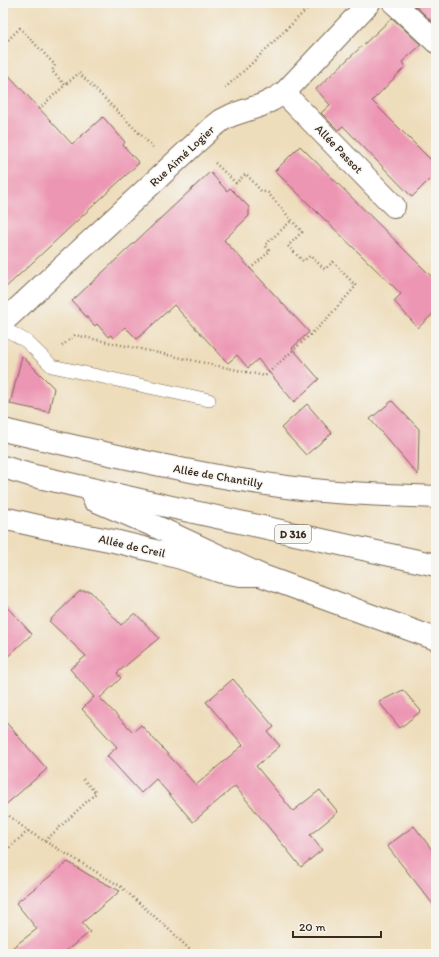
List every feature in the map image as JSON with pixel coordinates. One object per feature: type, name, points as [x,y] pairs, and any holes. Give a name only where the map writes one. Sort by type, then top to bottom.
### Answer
[{"type":"street","name":"Rue Aimé Logier","points":[[3,322],[196,142],[222,120],[232,114],[262,105],[284,93],[368,3]]},
{"type":"street","points":[[394,3],[436,42]]},
{"type":"street","name":"Allée Passot","points":[[284,93],[394,206]]},
{"type":"street","name":"Allée de Chantilly","points":[[3,430],[168,467],[242,481],[350,493],[436,497]]},
{"type":"street","name":"D 316","points":[[3,467],[38,477],[436,565]]},
{"type":"street","name":"D 316","points":[[3,472],[38,477]]},
{"type":"street","points":[[38,477],[159,528],[260,575],[436,639]]},
{"type":"street","name":"Allée de Creil","points":[[3,518],[151,550],[222,572],[240,575],[260,575]]},
{"type":"lane","points":[[3,328],[26,341],[52,366],[209,400]]},
{"type":"path","points":[[224,89],[313,3]]},
{"type":"path","points":[[3,34],[8,40],[20,28],[55,65],[52,71],[65,85]]},
{"type":"path","points":[[40,109],[80,73],[152,147],[159,148]]},
{"type":"path","points":[[47,361],[75,335],[265,376],[323,324],[356,286],[334,262],[325,269],[310,256],[303,261],[288,246],[302,232],[268,193],[261,191],[246,174],[236,183],[196,142]]},
{"type":"path","points":[[250,269],[270,251],[265,245],[292,220]]},
{"type":"path","points":[[45,841],[96,794],[81,777]]},
{"type":"path","points":[[3,811],[28,831],[120,886],[194,954]]},
{"type":"path","points":[[3,853],[28,831]]},
{"type":"building","points":[[412,3],[436,3],[436,25]]},
{"type":"building","points":[[392,18],[421,45],[402,62],[405,67],[372,101],[436,165],[436,173],[412,197],[343,126],[338,130],[321,113],[330,105],[316,89]]},
{"type":"building","points":[[3,69],[72,144],[103,117],[125,142],[123,145],[139,163],[3,290]]},
{"type":"building","points":[[300,146],[436,281],[436,311],[418,328],[394,301],[401,294],[275,171]]},
{"type":"building","points":[[210,172],[227,191],[230,188],[249,207],[249,216],[224,240],[309,332],[292,348],[319,379],[294,402],[258,359],[248,368],[237,355],[228,363],[174,305],[137,339],[125,327],[113,338],[111,335],[108,337],[97,324],[95,326],[72,301]]},
{"type":"building","points":[[22,356],[54,388],[49,412],[10,404]]},
{"type":"building","points":[[392,401],[419,429],[418,475],[370,419]]},
{"type":"building","points":[[307,404],[332,433],[306,455],[281,428]]},
{"type":"building","points":[[80,591],[90,591],[121,625],[135,613],[159,638],[117,673],[121,678],[100,698],[133,732],[141,725],[196,785],[243,745],[206,702],[233,679],[274,727],[268,732],[280,746],[256,766],[293,811],[320,790],[338,812],[310,835],[322,850],[301,867],[235,786],[193,822],[156,779],[141,793],[107,756],[117,747],[82,709],[94,697],[70,669],[86,656],[49,621]]},
{"type":"building","points":[[3,603],[32,634],[3,661]]},
{"type":"building","points":[[403,690],[421,711],[400,728],[379,702]]},
{"type":"building","points":[[3,719],[47,769],[3,807]]},
{"type":"building","points":[[414,826],[436,855],[436,908],[387,846]]},
{"type":"building","points":[[68,862],[120,891],[82,923],[90,932],[62,954],[4,954],[37,929],[16,903]]}]
